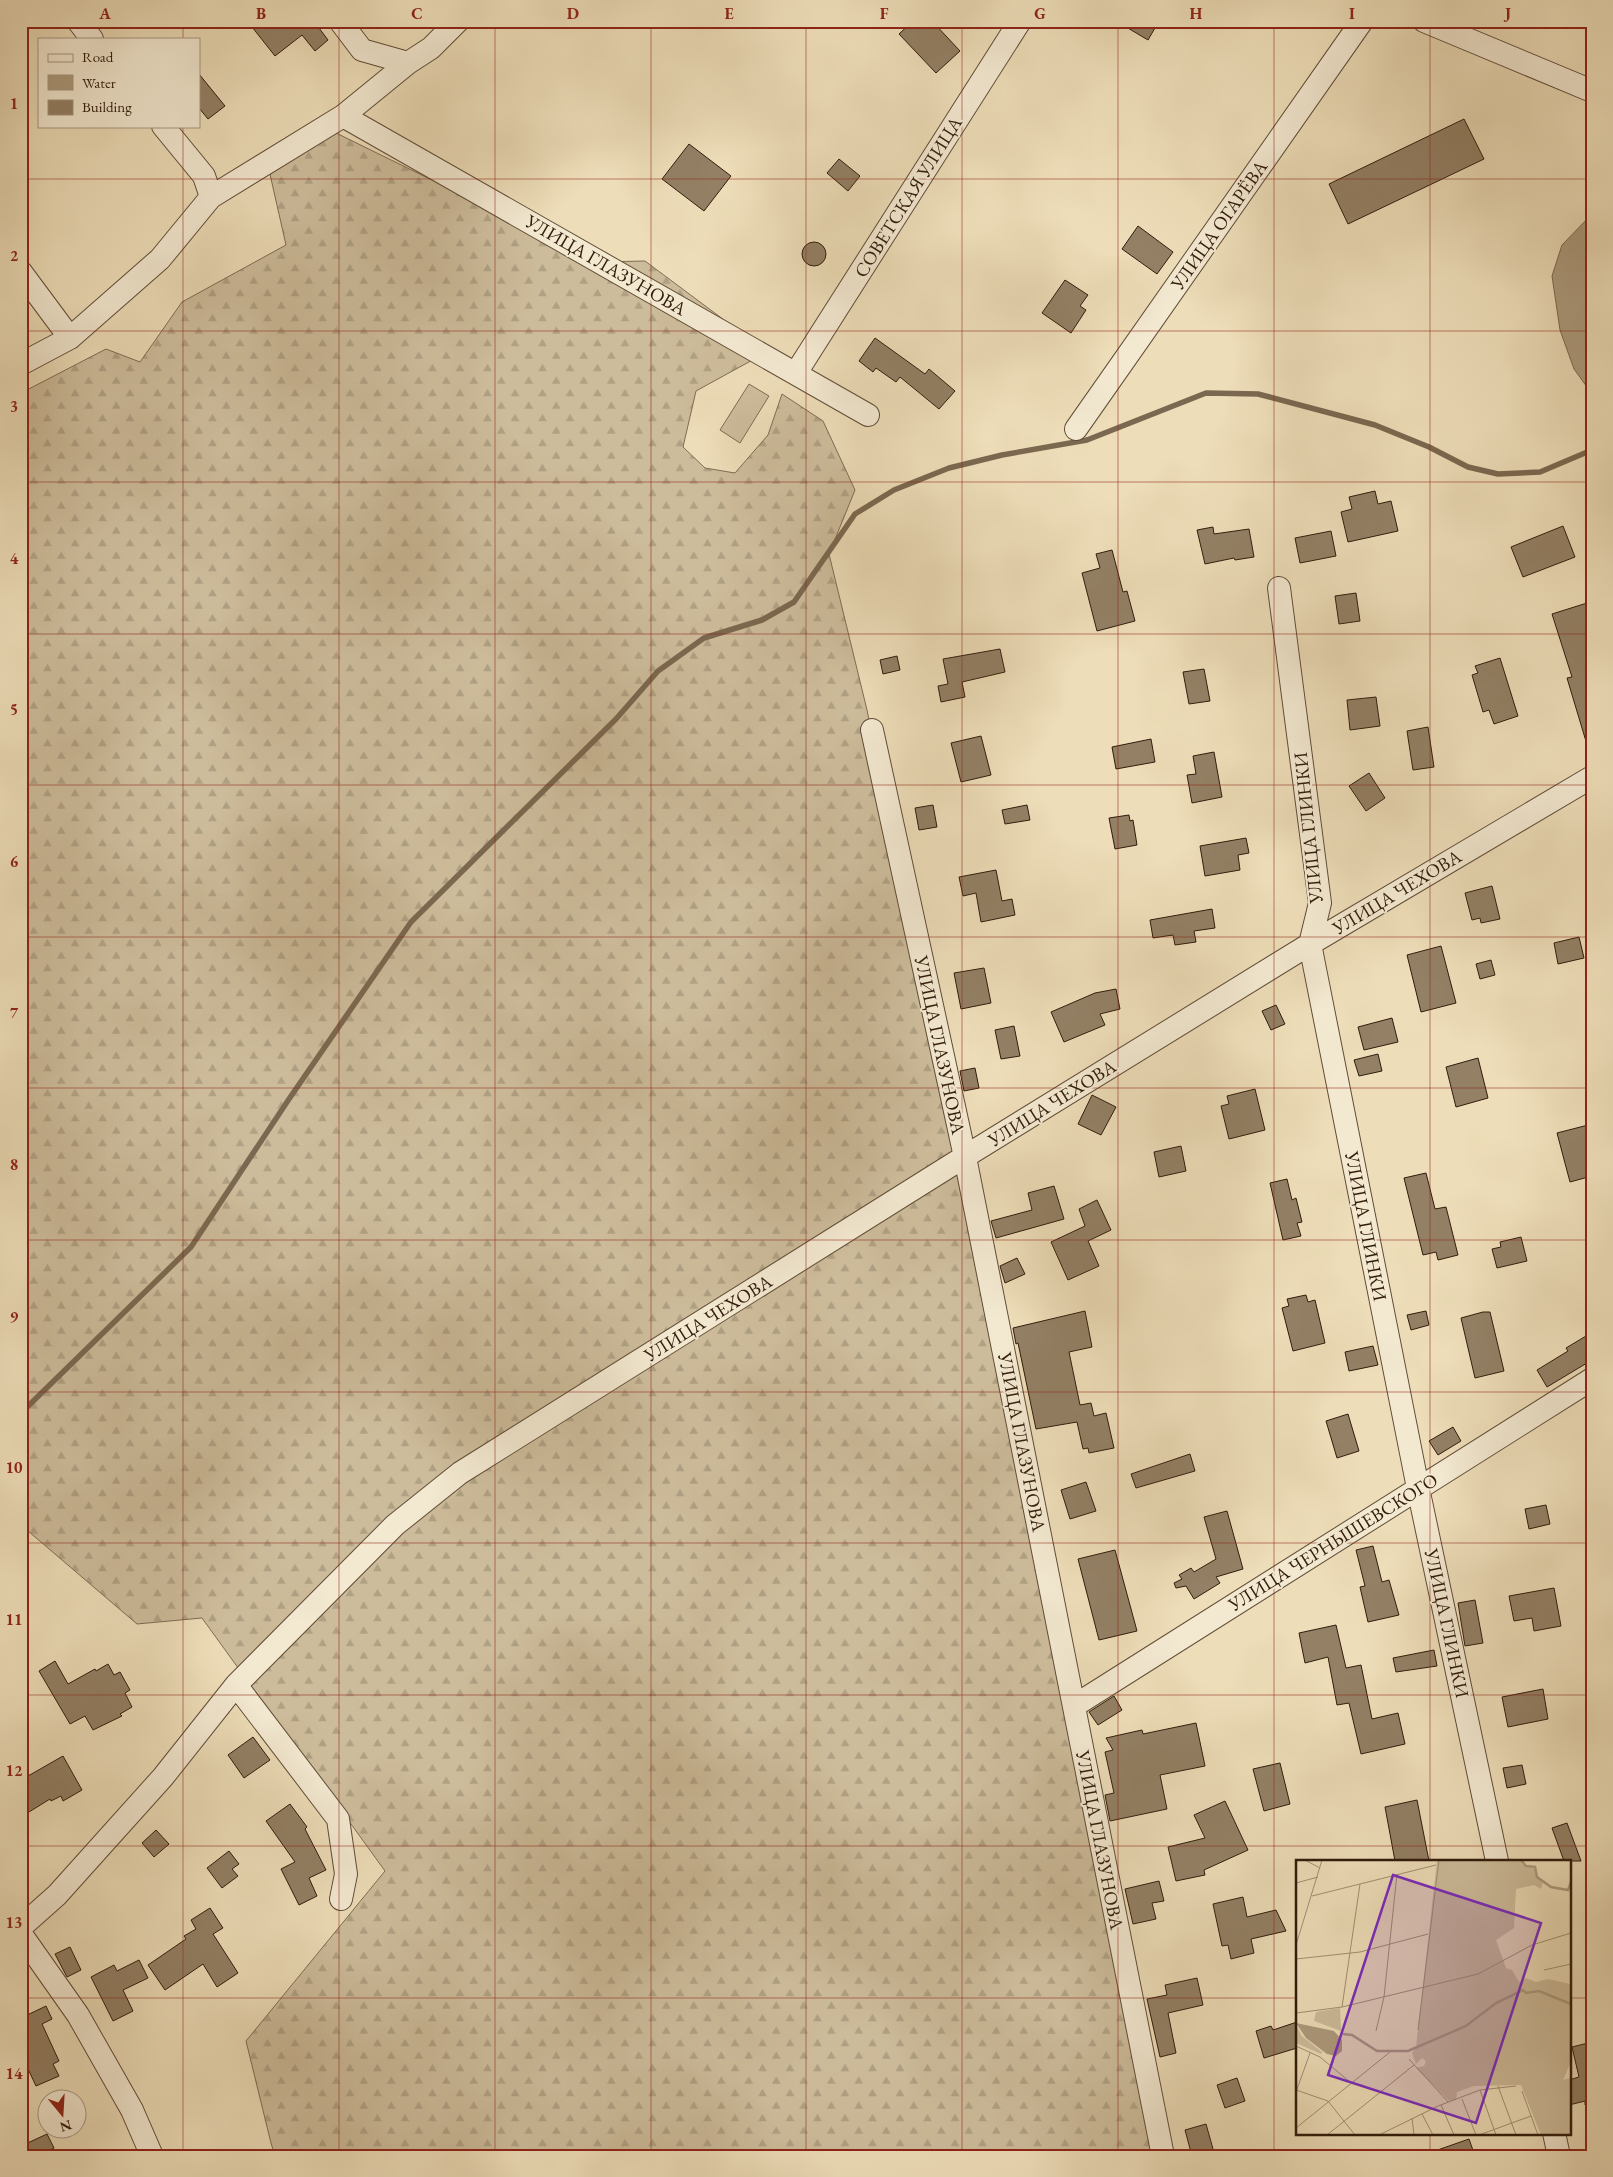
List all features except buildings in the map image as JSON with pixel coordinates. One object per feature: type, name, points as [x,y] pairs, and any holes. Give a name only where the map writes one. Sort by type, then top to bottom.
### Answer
[{"type":"street","points":[[78,21],[91,38]]},
{"type":"street","points":[[340,21],[362,50],[408,63]]},
{"type":"street","points":[[21,364],[70,338],[160,259],[211,197],[344,116],[408,63],[431,48],[458,21]]},
{"type":"street","name":"СОВЕТСКАЯ УЛИЦА","points":[[796,373],[1020,21]]},
{"type":"street","name":"УЛИЦА ОГАРЁВА","points":[[1076,429],[1362,21]]},
{"type":"street","points":[[1424,21],[1592,91]]},
{"type":"street","name":"УЛИЦА ГЛАЗУНОВА","points":[[344,116],[868,415]]},
{"type":"street","points":[[165,128],[204,176],[211,197]]},
{"type":"street","points":[[21,272],[70,338]]},
{"type":"street","name":"УЛИЦА ГЛИНКИ","points":[[1279,588],[1320,903],[1310,944],[1418,1488],[1497,1860]]},
{"type":"street","name":"УЛИЦА ГЛАЗУНОВА","points":[[872,730],[965,1157],[1163,2156]]},
{"type":"street","name":"УЛИЦА ЧЕХОВА","points":[[21,1927],[57,1895],[163,1777],[236,1685],[395,1525],[460,1474],[965,1157],[1310,944],[1592,777]]},
{"type":"street","name":"УЛИЦА ЧЕРНЫШЕВСКОГО","points":[[1074,1706],[1592,1379]]},
{"type":"street","points":[[236,1685],[338,1819],[346,1874],[341,1899]]},
{"type":"street","points":[[21,1934],[78,2015],[132,2110],[152,2156]]},
{"type":"street","points":[[1554,2134],[1559,2156]]},
{"type":"green space","points":[[332,131],[599,262],[645,261],[767,352],[696,391],[683,447],[705,468],[735,473],[768,435],[782,394],[823,421],[855,490],[829,554],[867,710],[1052,1594],[1152,2156],[275,2156],[246,2041],[385,1871],[202,1618],[137,1624],[21,1525],[21,393],[106,349],[140,362],[182,302],[286,245],[267,161]]},
{"type":"green space","points":[[749,384],[769,396],[740,443],[720,430]]},
{"type":"water","points":[[1592,214],[1592,394],[1574,369],[1560,330],[1552,276],[1562,245]]},
{"type":"waterway","points":[[21,1413],[191,1247],[289,1099],[411,922],[616,719],[658,671],[704,638],[762,620],[794,602],[855,514],[894,490],[949,468],[1002,455],[1087,440],[1206,393],[1258,394],[1375,425],[1429,447],[1468,467],[1498,474],[1540,472],[1592,450]]}]
